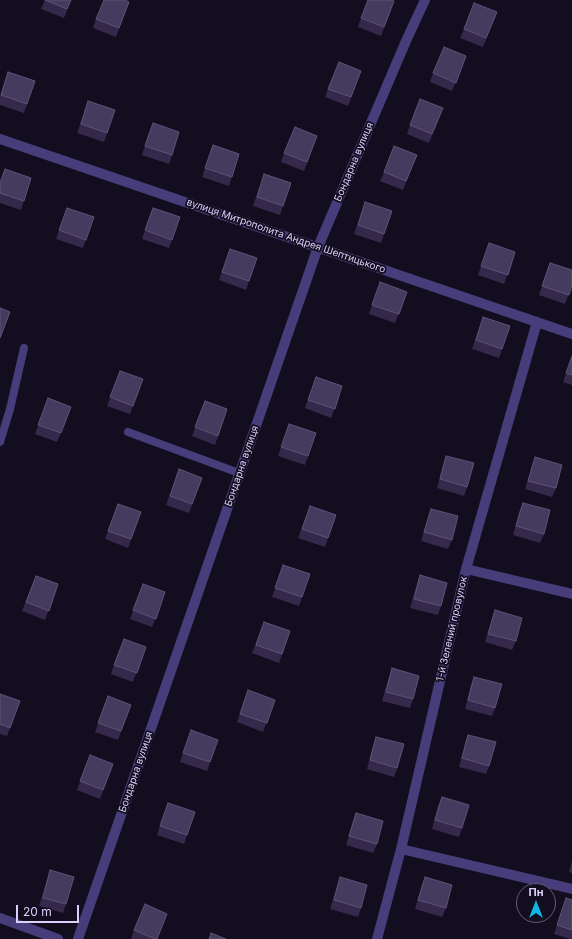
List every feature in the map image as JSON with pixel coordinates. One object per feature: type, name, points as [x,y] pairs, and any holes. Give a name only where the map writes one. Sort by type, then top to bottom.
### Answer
[{"type":"street","name":"Бондарна вулиця","points":[[78,939],[318,247],[402,48],[425,0]]},
{"type":"street","name":"вулиця Митрополита Андрея Шептицького","points":[[0,139],[572,334]]},
{"type":"street","name":"1-й Зелений провулок","points":[[377,939],[401,849],[466,569],[537,322]]},
{"type":"street","points":[[466,569],[572,594]]},
{"type":"street","points":[[401,849],[572,889]]},
{"type":"street","points":[[0,918],[58,939]]},
{"type":"lane","points":[[0,442],[10,409],[24,348]]},
{"type":"lane","points":[[128,432],[239,473]]},
{"type":"building","points":[[45,0],[71,0],[67,9]]},
{"type":"building","points":[[104,0],[125,0],[129,2],[119,28],[96,19]]},
{"type":"building","points":[[368,0],[394,1],[384,27],[361,18]]},
{"type":"building","points":[[474,3],[497,12],[486,38],[464,29]]},
{"type":"building","points":[[444,47],[466,56],[456,83],[433,73]]},
{"type":"building","points":[[339,62],[361,71],[351,97],[328,89]]},
{"type":"building","points":[[8,72],[35,81],[27,104],[1,95]]},
{"type":"building","points":[[420,99],[443,108],[432,134],[410,125]]},
{"type":"building","points":[[88,101],[115,110],[107,133],[81,124]]},
{"type":"building","points":[[153,123],[179,132],[172,155],[145,146]]},
{"type":"building","points":[[295,127],[317,136],[307,162],[284,153]]},
{"type":"building","points":[[213,145],[239,154],[232,177],[205,168]]},
{"type":"building","points":[[394,146],[417,155],[406,181],[384,172]]},
{"type":"building","points":[[5,169],[31,178],[24,201],[0,193],[0,183]]},
{"type":"building","points":[[264,174],[291,183],[283,206],[257,197]]},
{"type":"building","points":[[365,202],[392,211],[384,234],[358,225]]},
{"type":"building","points":[[67,208],[94,217],[86,240],[59,230]]},
{"type":"building","points":[[153,208],[180,217],[172,240],[145,230]]},
{"type":"building","points":[[489,243],[515,252],[508,275],[481,266]]},
{"type":"building","points":[[230,249],[257,258],[249,281],[222,272]]},
{"type":"building","points":[[550,263],[572,270],[572,285],[569,295],[542,286]]},
{"type":"building","points":[[380,282],[407,292],[399,314],[372,305]]},
{"type":"building","points":[[0,308],[10,312],[0,338]]},
{"type":"building","points":[[483,317],[510,326],[502,349],[476,340]]},
{"type":"building","points":[[572,356],[572,375],[566,373]]},
{"type":"building","points":[[120,371],[143,379],[133,406],[110,397]]},
{"type":"building","points":[[316,377],[342,386],[335,409],[308,400]]},
{"type":"building","points":[[48,398],[71,407],[61,433],[38,425]]},
{"type":"building","points":[[205,401],[227,409],[218,436],[195,427]]},
{"type":"building","points":[[289,424],[316,433],[308,456],[281,447]]},
{"type":"building","points":[[446,456],[474,463],[467,487],[440,479]]},
{"type":"building","points":[[535,457],[562,465],[556,488],[528,481]]},
{"type":"building","points":[[179,469],[202,478],[192,504],[170,496]]},
{"type":"building","points":[[523,503],[550,510],[544,534],[516,526]]},
{"type":"building","points":[[118,504],[141,512],[131,539],[108,531]]},
{"type":"building","points":[[310,506],[336,515],[328,538],[302,529]]},
{"type":"building","points":[[431,509],[458,516],[452,540],[424,532]]},
{"type":"building","points":[[283,565],[310,574],[302,597],[275,588]]},
{"type":"building","points":[[420,575],[447,583],[441,606],[414,599]]},
{"type":"building","points":[[36,576],[58,584],[49,611],[26,602]]},
{"type":"building","points":[[143,584],[165,592],[156,619],[133,610]]},
{"type":"building","points":[[495,610],[522,618],[516,641],[488,634]]},
{"type":"building","points":[[264,622],[290,631],[282,654],[256,645]]},
{"type":"building","points":[[124,639],[146,647],[137,673],[114,665]]},
{"type":"building","points":[[392,668],[419,676],[413,699],[386,692]]},
{"type":"building","points":[[474,677],[502,684],[495,708],[468,700]]},
{"type":"building","points":[[248,690],[275,700],[267,723],[240,714]]},
{"type":"building","points":[[0,694],[20,701],[10,728],[0,724]]},
{"type":"building","points":[[108,696],[131,705],[121,731],[98,723]]},
{"type":"building","points":[[191,730],[218,740],[210,762],[183,753]]},
{"type":"building","points":[[468,735],[496,742],[489,766],[462,758]]},
{"type":"building","points":[[376,737],[404,744],[397,768],[370,760]]},
{"type":"building","points":[[90,755],[113,764],[103,790],[80,781]]},
{"type":"building","points":[[442,797],[469,805],[462,828],[435,820]]},
{"type":"building","points":[[168,803],[195,812],[187,835],[160,826]]},
{"type":"building","points":[[356,813],[383,821],[377,844],[349,836]]},
{"type":"building","points":[[50,870],[74,877],[66,904],[43,898]]},
{"type":"building","points":[[340,877],[367,885],[361,908],[334,900]]},
{"type":"building","points":[[425,877],[452,885],[446,908],[418,900]]},
{"type":"building","points":[[566,898],[572,900],[572,930],[557,925]]},
{"type":"building","points":[[145,904],[167,914],[157,939],[134,930]]},
{"type":"building","points":[[211,933],[226,939],[209,939]]}]
